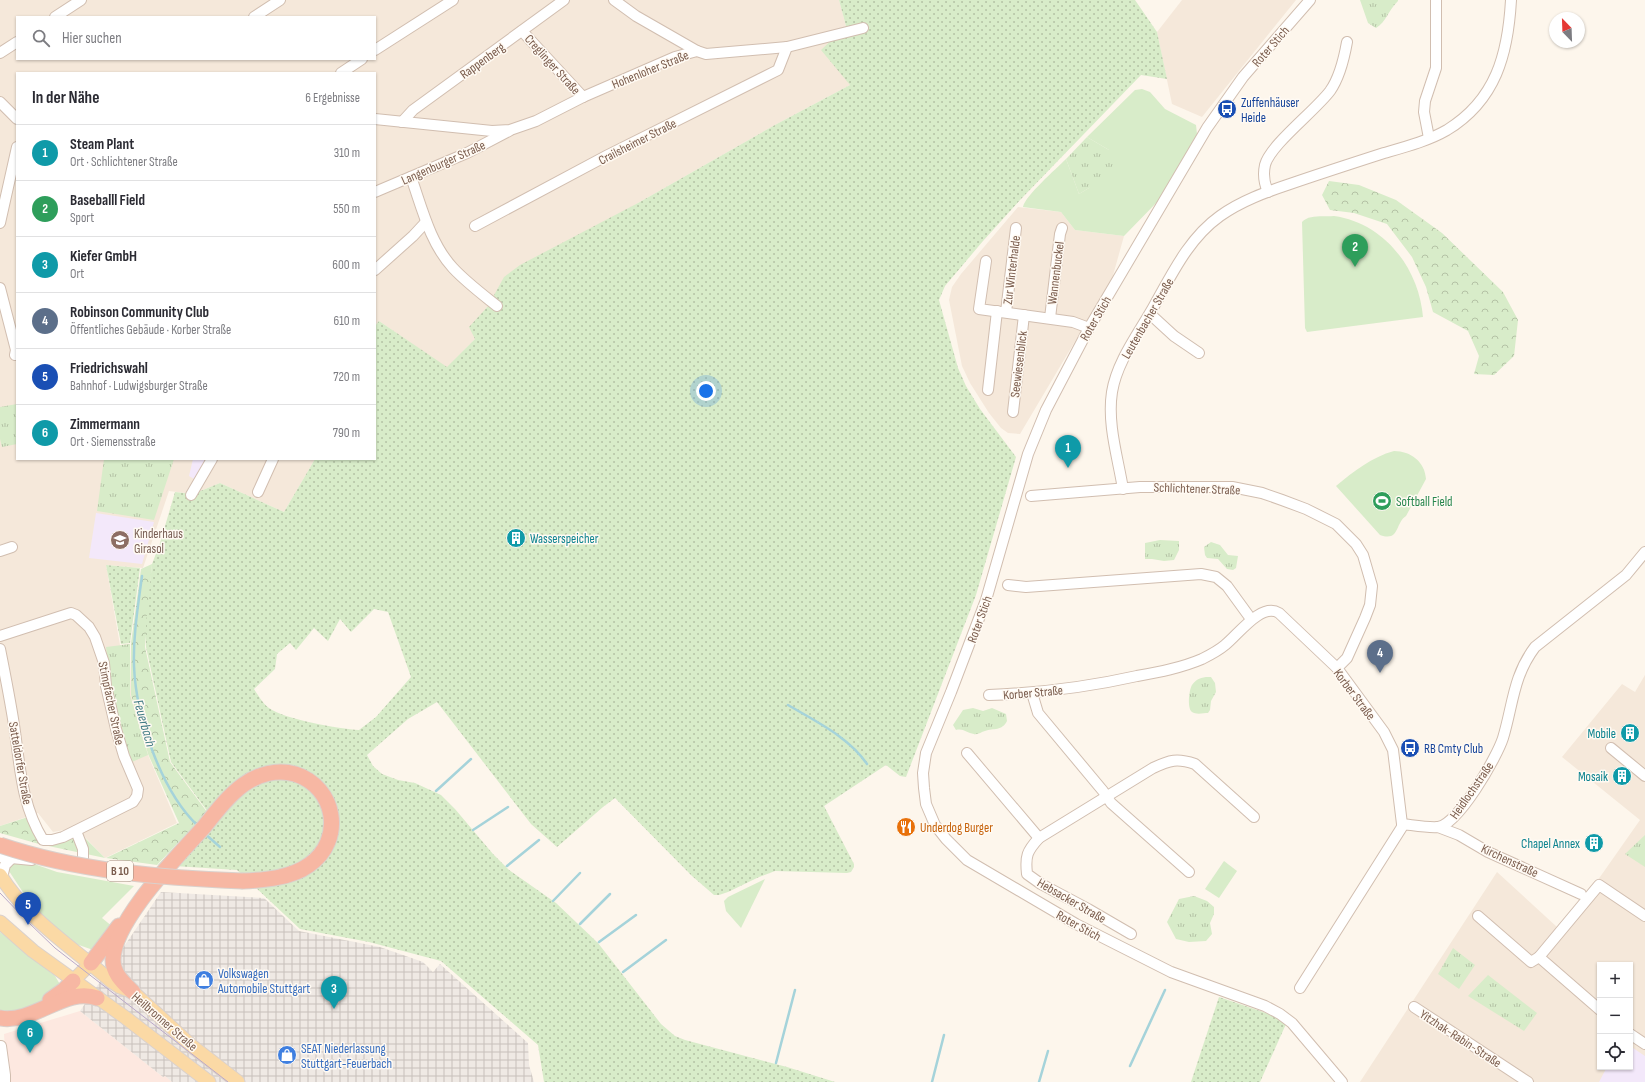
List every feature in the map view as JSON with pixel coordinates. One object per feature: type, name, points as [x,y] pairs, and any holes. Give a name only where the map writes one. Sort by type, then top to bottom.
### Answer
[{"type":"highway","name":"B 10","points":[[0,845],[57,860],[134,873],[156,875],[163,876],[209,880],[243,881],[268,879],[301,870],[313,862],[323,852],[329,840],[332,826],[330,811],[326,800],[312,784],[294,774],[272,773],[253,779],[244,784],[228,798],[175,859],[166,870],[162,876],[143,898],[118,932],[90,963]]},
{"type":"highway","name":"B 10","points":[[118,932],[114,954],[114,964],[119,978],[133,992]]},
{"type":"highway","points":[[32,1014],[64,990],[73,981]]},
{"type":"highway","points":[[0,1018],[16,1019],[72,998],[87,996],[97,998]]},
{"type":"main road","name":"Heilbronner Straße","points":[[1,876],[30,913],[116,985],[133,992],[193,1047],[238,1082]]},
{"type":"main road","name":"Heilbronner Straße","points":[[0,922],[33,951],[208,1082]]},
{"type":"main road","points":[[73,981],[90,963]]},
{"type":"street","points":[[57,16],[81,0]]},
{"type":"street","points":[[256,16],[280,0]]},
{"type":"street","points":[[376,49],[453,0]]},
{"type":"street","name":"Rappenberg","points":[[402,122],[413,110],[564,0]]},
{"type":"street","points":[[614,0],[636,16],[697,51]]},
{"type":"street","name":"Roter Stich","points":[[1310,0],[1243,77],[1206,128],[1089,328],[1046,410],[1032,443],[986,600],[926,753],[923,773],[926,804],[936,825],[946,839],[967,860],[1076,924],[1171,972],[1265,1006],[1280,1014],[1292,1023],[1342,1082]]},
{"type":"street","points":[[1429,138],[1424,112],[1425,101],[1436,68],[1436,0]]},
{"type":"street","name":"Leutenbacher Straße","points":[[1123,489],[1111,419],[1112,390],[1120,366],[1184,255],[1200,234],[1213,221],[1231,209],[1268,192],[1429,138],[1446,130],[1470,112],[1486,94],[1495,80],[1501,64],[1506,43],[1511,0]]},
{"type":"street","name":"Hohenloher Straße","points":[[376,119],[492,131],[510,130],[536,121],[583,97],[675,57],[697,51],[706,54],[787,47],[863,28]]},
{"type":"street","name":"Creglinger Straße","points":[[522,31],[583,97]]},
{"type":"street","points":[[1268,192],[1264,176],[1268,159],[1278,145],[1317,107],[1330,90],[1340,72],[1347,42]]},
{"type":"street","points":[[0,53],[16,43]]},
{"type":"street","name":"Crailsheimer Straße","points":[[475,226],[608,155],[778,70],[787,47]]},
{"type":"street","points":[[342,72],[360,60]]},
{"type":"street","points":[[0,102],[16,118]]},
{"type":"street","points":[[468,128],[474,138],[474,149]]},
{"type":"street","name":"Langenburger Straße","points":[[376,192],[474,149],[510,130]]},
{"type":"street","points":[[0,223],[16,151]]},
{"type":"street","points":[[411,177],[426,222],[437,244],[452,267],[497,306]]},
{"type":"street","points":[[376,269],[414,236],[426,222]]},
{"type":"street","name":"Zur Winterhalde","points":[[1002,311],[1016,228]]},
{"type":"street","name":"Wannenbuckel","points":[[1050,318],[1062,228]]},
{"type":"street","points":[[986,261],[979,309],[1050,318],[1073,322],[1089,328]]},
{"type":"street","points":[[0,288],[16,350],[15,354]]},
{"type":"street","points":[[988,390],[1002,311]]},
{"type":"street","points":[[1150,314],[1174,336],[1199,353]]},
{"type":"street","name":"Seewiesenblick","points":[[1013,412],[1024,315]]},
{"type":"street","points":[[191,495],[211,460]]},
{"type":"street","points":[[258,492],[273,460]]},
{"type":"street","name":"Schlichtener Straße","points":[[1031,496],[1176,486],[1232,486],[1262,493],[1282,500],[1306,509],[1336,524],[1356,544],[1363,556],[1372,586],[1370,605],[1366,618],[1347,658],[1337,668]]},
{"type":"street","points":[[0,551],[12,548]]},
{"type":"street","name":"Heidlochstraße","points":[[1402,824],[1438,827],[1448,824],[1456,815],[1484,774],[1498,750],[1503,737],[1511,700],[1526,659],[1536,647],[1626,574],[1645,552]]},
{"type":"street","points":[[1008,585],[1026,587],[1201,574],[1216,577],[1227,586],[1251,619]]},
{"type":"street","name":"Korber Straße","points":[[989,695],[1032,693],[1097,685],[1183,666],[1224,646],[1251,619],[1264,612],[1275,610],[1337,668],[1384,732],[1393,750],[1402,824]]},
{"type":"street","name":"Stimpfacher Straße","points":[[0,636],[64,614],[71,613],[76,615],[88,627],[95,637],[104,663],[106,686],[116,728],[124,756],[138,789],[137,796]]},
{"type":"street","name":"Satteldorfer Straße","points":[[0,649],[7,682],[24,796],[34,824],[43,840],[52,840],[76,831],[131,804],[137,796]]},
{"type":"street","points":[[1032,693],[1038,714],[1121,814],[1189,872]]},
{"type":"street","points":[[1611,748],[1645,776]]},
{"type":"street","points":[[967,753],[1039,838]]},
{"type":"street","name":"Hebsacker Straße","points":[[1130,934],[1088,909],[1041,884],[1027,874],[1027,854],[1030,847],[1039,838],[1153,768],[1170,760],[1183,760],[1195,764],[1254,817]]},
{"type":"street","points":[[1300,988],[1402,827],[1402,824]]},
{"type":"street","name":"Kirchenstraße","points":[[1438,827],[1459,835],[1488,852],[1582,894]]},
{"type":"street","points":[[0,858],[12,858],[82,867],[83,849],[76,831]]},
{"type":"street","points":[[1,876],[5,865],[12,858]]},
{"type":"street","points":[[1478,916],[1531,962],[1539,958],[1599,885],[1645,916]]},
{"type":"street","points":[[1539,958],[1597,1007]]},
{"type":"street","name":"Yitzhak-Rabin-Straße","points":[[1414,1007],[1528,1082]]},
{"type":"street","points":[[1633,1036],[1645,1044]]},
{"type":"street","points":[[1,1046],[5,1082]]},
{"type":"shaded area","points":[[0,0],[839,0],[846,26],[850,85],[773,126],[638,203],[490,304],[475,339],[447,368],[379,321],[376,325],[376,72],[16,72],[16,460],[314,460],[284,512],[220,483],[193,494],[169,491],[143,568],[106,565],[120,645],[130,644],[131,695],[148,755],[177,823],[105,858],[76,828],[53,832],[38,813],[0,826]]},
{"type":"shaded area","points":[[1182,0],[1296,0],[1202,117],[1172,104],[1157,32]]},
{"type":"shaded area","points":[[1018,207],[1061,212],[1075,230],[1124,236],[1112,279],[1020,434],[1008,433],[1001,428],[989,413],[970,383],[962,366],[949,300],[952,287],[961,274]]},
{"type":"shaded area","points":[[193,460],[208,460],[195,482],[193,482],[194,479],[189,476]]},
{"type":"shaded area","name":"Kinderhaus Girasol","points":[[96,513],[154,522],[142,564],[89,558]]},
{"type":"shaded area","points":[[1645,675],[1645,1082],[1360,1082],[1497,872],[1557,927],[1600,877],[1640,820],[1562,757],[1622,684],[1635,692]]},
{"type":"shaded area","points":[[161,892],[264,898],[299,931],[380,947],[423,962],[433,972],[440,964],[528,1043],[529,1065],[534,1082],[172,1082],[165,1076],[163,1077],[80,1011]]},
{"type":"shaded area","points":[[80,1011],[163,1077],[165,1076],[172,1082],[7,1082],[4,1034]]},
{"type":"shaded area","points":[[1633,1048],[1645,1056],[1645,1082],[1599,1082],[1605,1070],[1633,1070]]},
{"type":"green space","points":[[839,0],[1135,0],[1157,32],[1167,79],[1141,75],[1021,199],[983,241],[945,286],[939,300],[958,368],[966,386],[980,409],[1016,457],[976,595],[906,777],[900,776],[886,765],[824,806],[854,864],[851,872],[775,871],[728,892],[714,895],[692,876],[615,798],[557,847],[531,824],[437,702],[408,719],[367,755],[373,766],[382,774],[398,780],[415,783],[441,795],[509,870],[556,903],[598,943],[661,1024],[675,1036],[835,1082],[544,1082],[538,1045],[441,961],[369,942],[300,929],[237,870],[158,865],[208,812],[171,762],[146,647],[146,623],[152,564],[160,543],[175,492],[193,494],[220,483],[284,512],[314,460],[376,460],[376,325],[379,321],[447,367],[475,339],[469,327],[490,304],[504,277],[520,265],[638,203],[773,126],[850,85],[821,50],[846,26]],"holes":[[[374,609],[388,612],[411,677],[376,717],[359,730],[312,723],[286,716],[269,708],[254,689],[275,669],[277,654],[290,643],[296,650],[314,628],[328,641],[340,619],[351,632]]]},
{"type":"green space","points":[[1360,0],[1398,1],[1382,23],[1376,28],[1368,23]]},
{"type":"green space","points":[[1142,89],[1150,92],[1165,109],[1196,125],[1197,134],[1159,200],[1124,236],[1075,230],[1061,212],[1023,207],[1029,196],[1066,159],[1079,194],[1089,188],[1109,150],[1087,137],[1135,90]]},
{"type":"green space","points":[[1087,137],[1109,150],[1117,160],[1109,176],[1079,194],[1066,159]]},
{"type":"green space","points":[[1329,181],[1359,185],[1396,200],[1442,233],[1503,292],[1518,320],[1514,356],[1494,375],[1474,374],[1479,356],[1468,331],[1433,312],[1426,287],[1412,257],[1387,224],[1354,213],[1330,210],[1322,195]]},
{"type":"green space","points":[[1317,216],[1334,216],[1352,220],[1368,228],[1383,238],[1396,251],[1406,265],[1414,282],[1420,299],[1423,317],[1307,332],[1305,328],[1302,222],[1305,219]]},
{"type":"green space","points":[[16,404],[16,444],[2,447],[0,439],[0,407]]},
{"type":"green space","name":"Softball Field","points":[[1394,451],[1406,453],[1416,459],[1423,467],[1426,479],[1406,516],[1394,534],[1391,536],[1386,536],[1380,535],[1336,486],[1356,470],[1378,457]]},
{"type":"green space","points":[[104,460],[174,460],[154,520],[97,511]]},
{"type":"green space","points":[[1160,540],[1179,541],[1179,550],[1174,560],[1164,561],[1145,559],[1145,543]]},
{"type":"green space","points":[[1211,542],[1220,545],[1228,555],[1238,556],[1236,568],[1233,570],[1227,569],[1218,559],[1207,558],[1204,547]]},
{"type":"green space","points":[[152,564],[145,647],[170,762],[207,812],[157,865],[106,858],[179,823],[148,754],[131,695],[131,643],[141,569]]},
{"type":"green space","points":[[106,565],[140,568],[130,643],[121,644]]},
{"type":"green space","points":[[130,644],[130,695],[148,755],[132,762],[119,728],[110,685],[106,647]]},
{"type":"green space","points":[[1211,677],[1215,683],[1216,692],[1211,701],[1210,710],[1208,713],[1198,714],[1192,712],[1189,707],[1189,695],[1192,685],[1201,678]]},
{"type":"green space","points":[[973,708],[983,711],[992,708],[1006,714],[1007,721],[1000,728],[977,734],[956,730],[953,725],[963,710]]},
{"type":"green space","points":[[28,817],[43,841],[78,831],[105,858],[39,844],[0,833],[0,826]]},
{"type":"green space","points":[[1645,835],[1645,867],[1625,854]]},
{"type":"green space","points":[[1224,861],[1237,871],[1219,898],[1205,889]]},
{"type":"green space","points":[[20,862],[37,865],[57,872],[134,886],[102,918],[113,927],[96,951],[76,944],[48,922],[30,903],[9,871],[9,868],[13,863]]},
{"type":"green space","points":[[765,879],[741,928],[726,911],[724,901],[728,897]]},
{"type":"green space","points":[[1194,896],[1207,901],[1214,907],[1214,914],[1210,923],[1212,934],[1206,941],[1189,942],[1176,939],[1167,922],[1179,899]]},
{"type":"green space","points":[[0,932],[55,976],[61,986],[41,1002],[33,1006],[9,1012],[0,1010]]},
{"type":"green space","points":[[1453,948],[1475,965],[1459,989],[1438,974]]},
{"type":"green space","points":[[1488,975],[1537,1013],[1524,1031],[1468,996]]},
{"type":"green space","points":[[1219,997],[1275,1016],[1286,1024],[1260,1082],[1191,1082]]},
{"type":"waterway","name":"Feuerbach","points":[[142,576],[134,644],[134,666],[140,708],[145,730],[162,773],[185,811],[198,826]]},
{"type":"waterway","points":[[788,705],[831,730],[860,754],[867,764]]},
{"type":"waterway","points":[[436,791],[471,759]]},
{"type":"waterway","points":[[473,830],[508,807]]},
{"type":"waterway","name":"Feuerbach","points":[[204,833],[220,847]]},
{"type":"waterway","points":[[507,866],[539,840]]},
{"type":"waterway","points":[[553,901],[580,873]]},
{"type":"waterway","points":[[580,924],[610,894]]},
{"type":"waterway","points":[[599,942],[636,915]]},
{"type":"waterway","points":[[623,972],[666,940]]},
{"type":"waterway","points":[[776,1063],[795,990]]},
{"type":"waterway","points":[[1130,1066],[1165,990]]},
{"type":"waterway","points":[[932,1082],[944,1035]]},
{"type":"waterway","points":[[1039,1082],[1048,1051]]},
{"type":"tram line","points":[[0,893],[55,948],[228,1082]]},
{"type":"place","name":"Zuffenhäuser Heide","points":[[1227,109]]},
{"type":"place","name":"Baseballl Field","points":[[1355,267]]},
{"type":"place","name":"Steam Plant","points":[[1068,468]]},
{"type":"place","name":"Softball Field","points":[[1382,501]]},
{"type":"place","name":"Wasserspeicher","points":[[516,538]]},
{"type":"place","name":"Kinderhaus Girasol","points":[[120,540]]},
{"type":"place","name":"Robinson Community Club","points":[[1380,673]]},
{"type":"place","name":"Mobile","points":[[1630,733]]},
{"type":"place","name":"RB Cmty Club","points":[[1410,748]]},
{"type":"place","name":"Mosaik","points":[[1622,776]]},
{"type":"place","name":"Underdog Burger","points":[[906,827]]},
{"type":"place","name":"Chapel Annex","points":[[1594,843]]},
{"type":"place","name":"Friedrichswahl","points":[[28,925]]},
{"type":"place","name":"Volkswagen Automobile Stuttgart","points":[[204,980]]},
{"type":"place","name":"Kiefer GmbH","points":[[334,1009]]},
{"type":"place","name":"Zimmermann","points":[[30,1053]]},
{"type":"place","name":"SEAT Niederlassung Stuttgart-Feuerbach","points":[[287,1055]]}]
